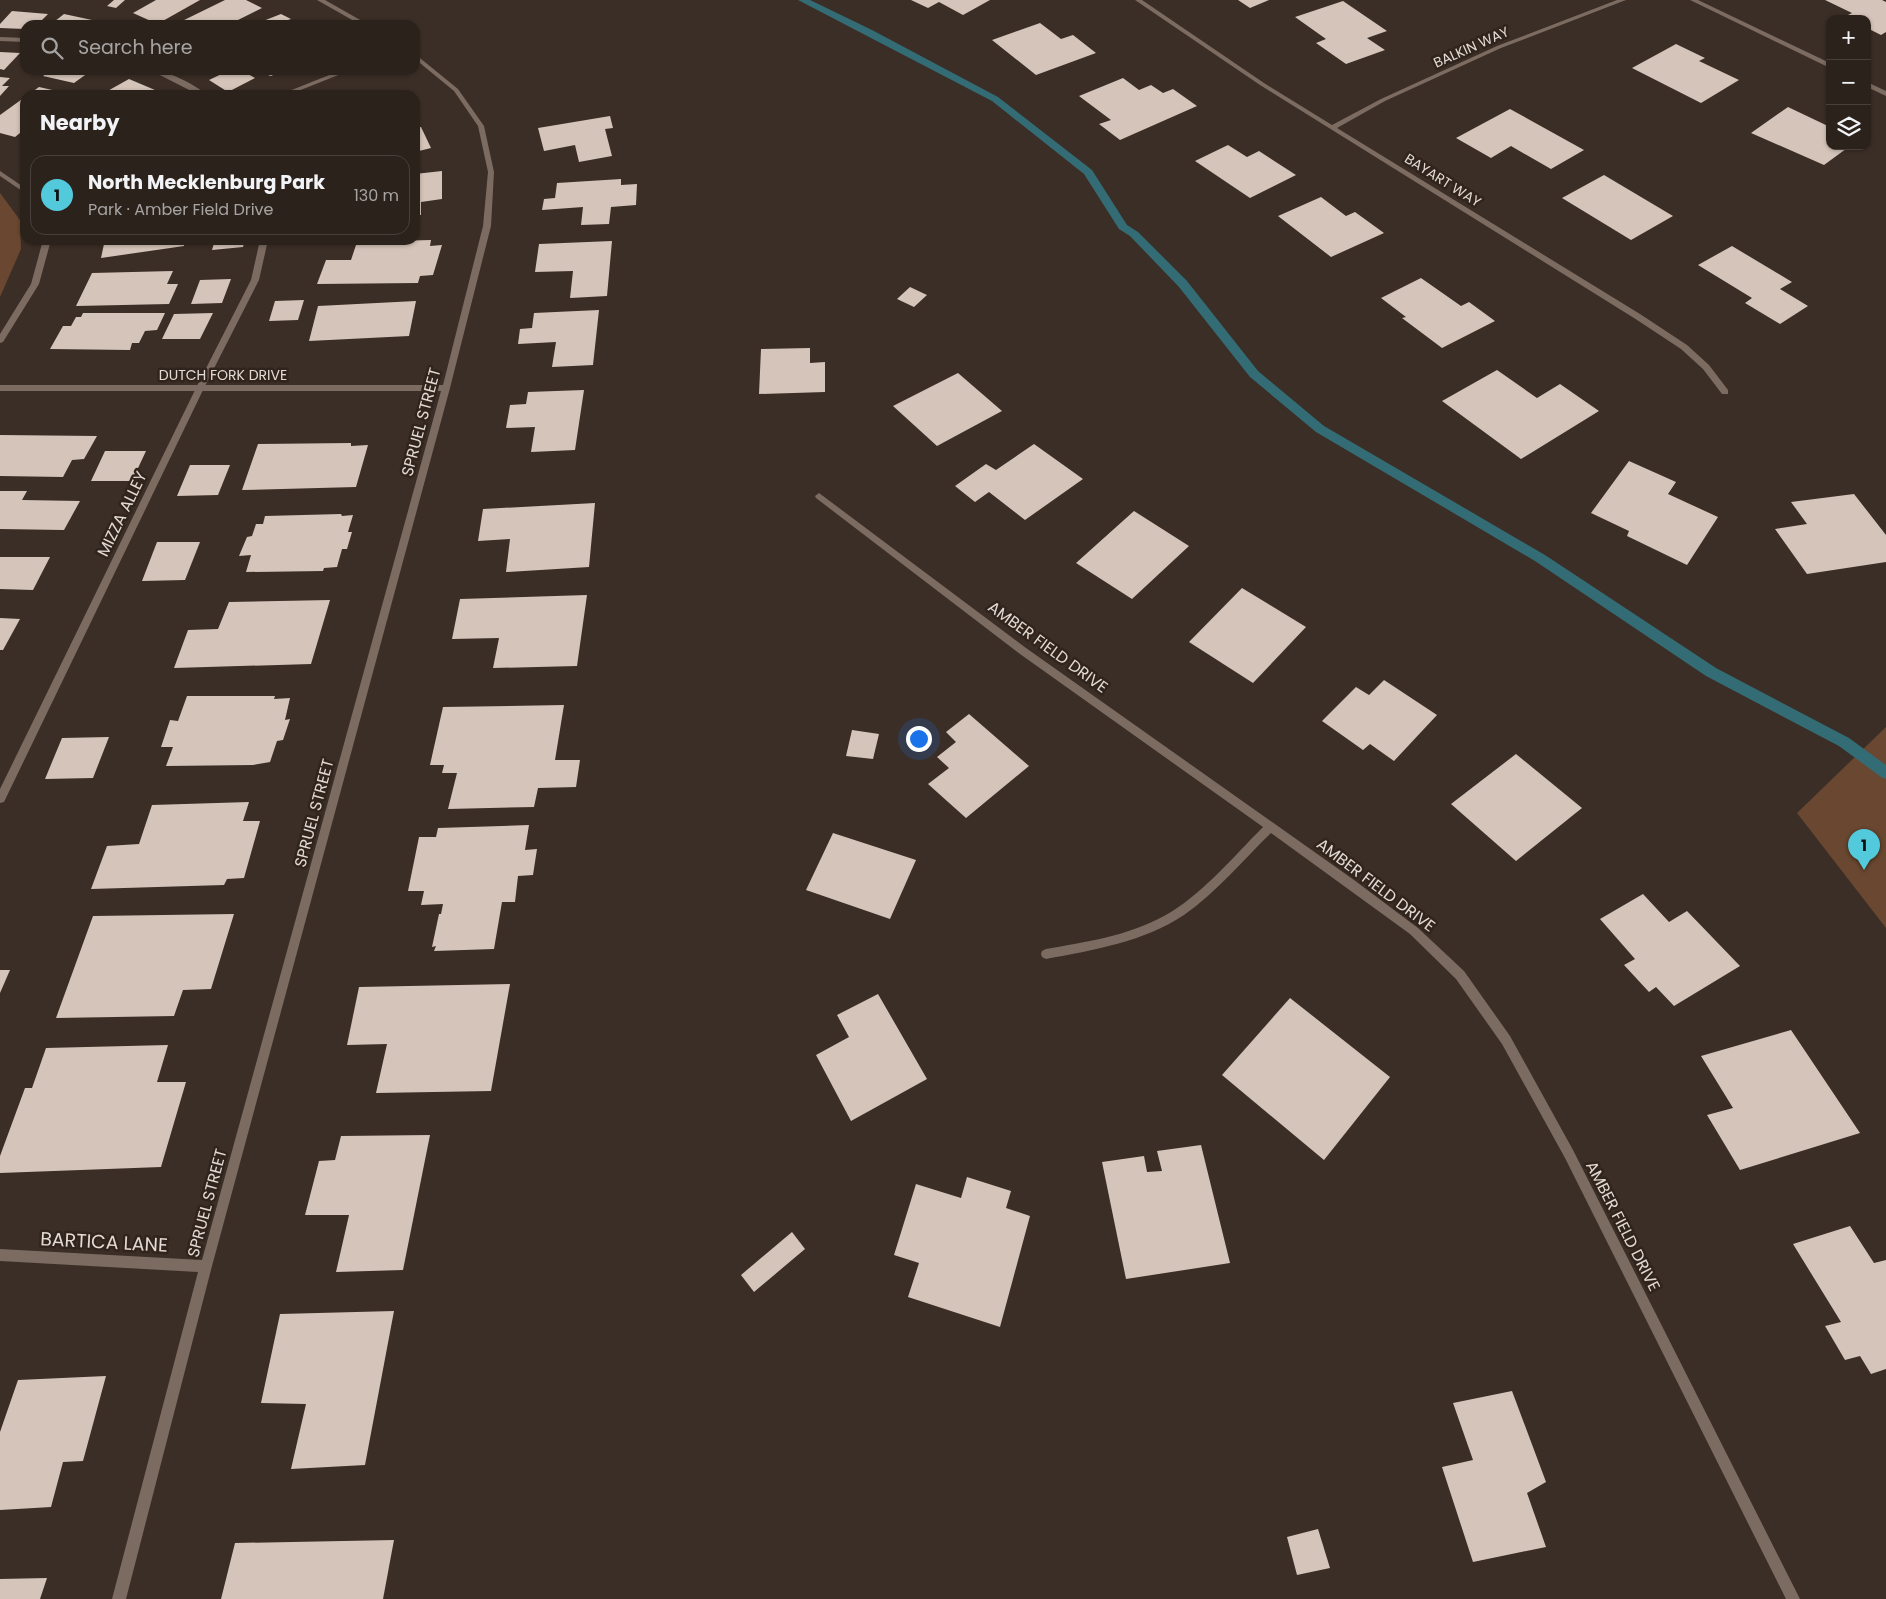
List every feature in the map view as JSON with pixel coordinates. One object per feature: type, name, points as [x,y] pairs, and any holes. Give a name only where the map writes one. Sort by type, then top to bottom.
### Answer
[{"type":"street","points":[[320,0],[357,20]]},
{"type":"street","name":"BAYART WAY","points":[[1138,0],[1189,32],[1262,84],[1684,347],[1706,367],[1724,392]]},
{"type":"street","name":"BALKIN WAY","points":[[1333,127],[1383,100],[1499,47],[1623,0]]},
{"type":"street","points":[[1693,0],[1826,64]]},
{"type":"street","points":[[0,39],[20,40]]},
{"type":"street","name":"SPRUEL STREET","points":[[119,1599],[206,1266],[446,388],[487,226],[491,172],[481,126],[456,90],[420,60]]},
{"type":"street","points":[[167,75],[195,90]]},
{"type":"street","points":[[295,90],[335,75]]},
{"type":"street","points":[[1871,86],[1886,94]]},
{"type":"street","points":[[0,173],[20,187]]},
{"type":"street","points":[[0,340],[35,284],[46,245]]},
{"type":"street","name":"MIZZA ALLEY","points":[[0,800],[200,388],[255,280],[263,245]]},
{"type":"street","name":"DUTCH FORK DRIVE","points":[[0,388],[446,388]]},
{"type":"street","name":"AMBER FIELD DRIVE","points":[[819,496],[1023,651],[1350,883],[1414,931],[1460,975],[1506,1040],[1569,1154],[1793,1599]]},
{"type":"street","points":[[1046,954],[1138,932],[1180,912],[1217,880],[1270,827]]},
{"type":"street","name":"BARTICA LANE","points":[[0,1255],[206,1266]]},
{"type":"shaded area","points":[[0,193],[20,220],[21,249],[0,297]]},
{"type":"shaded area","points":[[1886,727],[1886,928],[1797,813]]},
{"type":"building","points":[[114,0],[125,0],[116,8],[107,6]]},
{"type":"building","points":[[156,0],[200,0],[165,20],[149,20],[133,13]]},
{"type":"building","points":[[225,0],[246,0],[262,8],[238,20],[184,20]]},
{"type":"building","points":[[911,0],[990,0],[963,15],[939,2],[928,8]]},
{"type":"building","points":[[1238,0],[1269,0],[1250,8]]},
{"type":"building","points":[[1825,0],[1882,0],[1886,2],[1886,32],[1881,35],[1871,30],[1871,15],[1848,15],[1852,13]]},
{"type":"building","points":[[1343,1],[1387,31],[1367,38],[1385,50],[1346,64],[1316,43],[1326,39],[1295,17]]},
{"type":"building","points":[[12,11],[48,14],[42,20],[20,20],[20,29],[0,28],[0,24]]},
{"type":"building","points":[[64,14],[92,20],[56,20]]},
{"type":"building","points":[[281,14],[291,19],[288,20],[266,20]]},
{"type":"building","points":[[1040,23],[1061,39],[1073,35],[1096,53],[1036,75],[992,40]]},
{"type":"building","points":[[1676,44],[1705,58],[1699,61],[1739,80],[1701,103],[1632,68]]},
{"type":"building","points":[[0,52],[20,53],[4,70],[0,69]]},
{"type":"building","points":[[44,75],[85,75],[74,83],[43,76]]},
{"type":"building","points":[[220,75],[250,75],[255,78],[232,90],[225,90],[209,80]]},
{"type":"building","points":[[0,77],[10,78],[2,86],[9,86],[0,96]]},
{"type":"building","points":[[1123,78],[1139,90],[1151,85],[1163,93],[1173,89],[1197,106],[1120,140],[1099,124],[1111,120],[1079,96]]},
{"type":"building","points":[[129,79],[155,90],[109,90]]},
{"type":"building","points":[[39,87],[52,90],[35,90]]},
{"type":"building","points":[[20,101],[20,133],[15,137],[0,133],[0,115]]},
{"type":"building","points":[[1788,107],[1826,125],[1826,150],[1845,150],[1824,165],[1751,133]]},
{"type":"building","points":[[1510,109],[1584,150],[1551,169],[1511,146],[1491,158],[1456,138]]},
{"type":"building","points":[[610,116],[613,128],[605,129],[612,156],[579,162],[575,145],[544,151],[538,128]]},
{"type":"building","points":[[420,127],[431,148],[420,151]]},
{"type":"building","points":[[1228,145],[1247,157],[1259,151],[1296,175],[1250,198],[1195,161]]},
{"type":"building","points":[[442,171],[442,199],[421,202],[421,215],[420,215],[420,173]]},
{"type":"building","points":[[1604,175],[1673,216],[1631,240],[1562,198]]},
{"type":"building","points":[[621,179],[621,185],[637,184],[636,205],[611,207],[609,224],[581,225],[583,207],[542,210],[544,199],[555,198],[557,183]]},
{"type":"building","points":[[1321,197],[1346,216],[1355,212],[1384,233],[1331,257],[1278,216]]},
{"type":"building","points":[[420,240],[431,240],[430,246],[442,245],[433,275],[420,276],[418,283],[317,284],[326,260],[351,260],[356,245],[420,245]]},
{"type":"building","points":[[612,241],[607,296],[570,298],[573,271],[535,272],[539,244]]},
{"type":"building","points":[[104,245],[184,245],[184,246],[101,258]]},
{"type":"building","points":[[214,245],[244,245],[243,247],[212,250]]},
{"type":"building","points":[[1732,246],[1792,282],[1780,289],[1808,306],[1780,324],[1745,303],[1752,298],[1698,265]]},
{"type":"building","points":[[173,271],[167,284],[178,284],[169,304],[76,306],[92,273]]},
{"type":"building","points":[[1421,278],[1461,306],[1469,302],[1495,321],[1442,348],[1402,318],[1406,317],[1381,298]]},
{"type":"building","points":[[231,279],[222,303],[191,304],[200,280]]},
{"type":"building","points":[[910,287],[927,295],[914,307],[897,299]]},
{"type":"building","points":[[304,300],[298,320],[269,321],[275,301]]},
{"type":"building","points":[[416,301],[409,336],[309,341],[318,306]]},
{"type":"building","points":[[599,310],[593,365],[552,367],[556,342],[518,344],[520,329],[532,328],[534,313]]},
{"type":"building","points":[[83,313],[165,313],[157,330],[145,331],[139,343],[132,343],[130,350],[50,349],[63,326],[71,326],[76,317],[81,317]]},
{"type":"building","points":[[213,313],[200,339],[162,339],[174,314]]},
{"type":"building","points":[[810,348],[810,363],[825,362],[825,392],[759,394],[761,349]]},
{"type":"building","points":[[1497,370],[1537,398],[1560,384],[1599,411],[1521,459],[1442,401]]},
{"type":"building","points":[[958,373],[1002,411],[937,446],[893,406]]},
{"type":"building","points":[[584,390],[575,450],[531,452],[535,427],[506,428],[510,405],[526,404],[528,392]]},
{"type":"building","points":[[0,435],[97,436],[84,459],[72,460],[63,477],[0,476]]},
{"type":"building","points":[[351,443],[351,446],[368,445],[356,487],[242,490],[258,444]]},
{"type":"building","points":[[1034,444],[1083,479],[1025,520],[989,492],[975,502],[955,486],[986,464],[996,470]]},
{"type":"building","points":[[105,451],[146,451],[132,481],[91,481]]},
{"type":"building","points":[[1629,461],[1676,482],[1668,494],[1718,517],[1687,565],[1627,536],[1629,531],[1591,513]]},
{"type":"building","points":[[190,465],[230,465],[218,495],[177,496]]},
{"type":"building","points":[[0,491],[27,491],[22,500],[80,501],[64,530],[0,529]]},
{"type":"building","points":[[1854,494],[1886,535],[1886,562],[1807,574],[1775,529],[1807,524],[1791,502]]},
{"type":"building","points":[[595,503],[589,567],[506,572],[510,539],[478,541],[483,509]]},
{"type":"building","points":[[1134,511],[1189,546],[1132,599],[1076,563]]},
{"type":"building","points":[[341,514],[342,516],[353,515],[348,532],[352,532],[347,549],[342,549],[337,567],[324,568],[323,571],[246,572],[251,555],[239,556],[247,537],[252,536],[256,524],[263,524],[265,516]]},
{"type":"building","points":[[157,542],[200,542],[185,580],[142,581]]},
{"type":"building","points":[[0,557],[50,557],[33,590],[0,589]]},
{"type":"building","points":[[1242,588],[1306,627],[1253,683],[1189,642]]},
{"type":"building","points":[[587,595],[577,666],[493,668],[499,638],[452,639],[460,599]]},
{"type":"building","points":[[330,600],[311,664],[174,668],[188,630],[218,629],[229,602]]},
{"type":"building","points":[[0,618],[20,619],[3,650],[0,650]]},
{"type":"building","points":[[1384,680],[1437,715],[1394,761],[1370,744],[1363,750],[1322,721],[1356,687],[1369,695]]},
{"type":"building","points":[[187,696],[275,696],[274,699],[290,698],[285,720],[290,719],[283,740],[277,741],[270,762],[253,765],[166,766],[173,747],[161,747],[170,720],[178,721]]},
{"type":"building","points":[[564,705],[555,760],[580,760],[576,787],[538,788],[534,807],[448,809],[457,773],[442,773],[444,765],[430,765],[443,707]]},
{"type":"building","points":[[969,714],[1029,766],[966,818],[928,784],[949,768],[937,757],[956,742],[946,732]]},
{"type":"building","points":[[852,730],[879,734],[873,759],[846,756]]},
{"type":"building","points":[[109,737],[93,778],[45,779],[62,738]]},
{"type":"building","points":[[1516,754],[1582,808],[1516,861],[1451,804]]},
{"type":"building","points":[[249,802],[243,821],[260,821],[244,878],[227,879],[224,885],[91,889],[107,846],[139,844],[152,805]]},
{"type":"building","points":[[529,825],[525,850],[537,849],[533,875],[518,876],[515,902],[502,902],[494,949],[434,951],[436,946],[432,947],[443,904],[421,905],[424,891],[408,891],[419,837],[436,837],[438,828]]},
{"type":"building","points":[[833,833],[916,860],[890,919],[806,890]]},
{"type":"building","points":[[1643,894],[1669,922],[1687,911],[1740,966],[1674,1006],[1656,987],[1649,992],[1624,965],[1635,959],[1600,919]]},
{"type":"building","points":[[234,914],[211,989],[183,990],[174,1016],[56,1018],[93,916]]},
{"type":"building","points":[[0,970],[10,970],[0,993]]},
{"type":"building","points":[[510,984],[491,1091],[376,1093],[387,1044],[347,1045],[359,987]]},
{"type":"building","points":[[878,994],[927,1079],[851,1121],[816,1055],[849,1037],[837,1015]]},
{"type":"building","points":[[1290,998],[1390,1077],[1324,1160],[1222,1075]]},
{"type":"building","points":[[1791,1030],[1860,1133],[1740,1170],[1707,1115],[1733,1108],[1701,1056]]},
{"type":"building","points":[[168,1045],[157,1082],[186,1082],[161,1167],[0,1173],[0,1156],[25,1088],[32,1088],[46,1048]]},
{"type":"building","points":[[430,1135],[403,1270],[336,1272],[349,1215],[305,1215],[319,1161],[335,1160],[341,1136]]},
{"type":"building","points":[[1201,1145],[1230,1263],[1126,1279],[1102,1162],[1144,1156],[1147,1172],[1162,1171],[1157,1151]]},
{"type":"building","points":[[967,1177],[1011,1191],[1006,1208],[1030,1216],[1000,1327],[908,1297],[919,1263],[894,1255],[916,1184],[961,1198]]},
{"type":"building","points":[[1850,1226],[1874,1263],[1886,1260],[1886,1369],[1871,1374],[1860,1356],[1845,1360],[1825,1326],[1841,1322],[1793,1244]]},
{"type":"building","points":[[792,1232],[805,1249],[754,1292],[741,1275]]},
{"type":"building","points":[[394,1311],[365,1465],[291,1469],[306,1404],[261,1403],[280,1314]]},
{"type":"building","points":[[106,1376],[83,1461],[63,1462],[51,1507],[0,1510],[0,1432],[18,1380]]},
{"type":"building","points":[[1512,1391],[1546,1482],[1527,1493],[1546,1547],[1473,1562],[1442,1467],[1473,1460],[1453,1403]]},
{"type":"building","points":[[1318,1529],[1330,1568],[1297,1575],[1287,1537]]},
{"type":"building","points":[[394,1540],[383,1599],[221,1599],[235,1543]]},
{"type":"building","points":[[47,1578],[40,1599],[0,1599],[0,1579]]},
{"type":"waterway","points":[[803,0],[869,32],[995,99],[1088,172],[1123,227],[1134,234],[1183,284],[1254,374],[1320,429],[1540,558],[1711,672],[1844,742],[1886,773]]},
{"type":"place","name":"North Mecklenburg Park","points":[[1864,870]]}]
